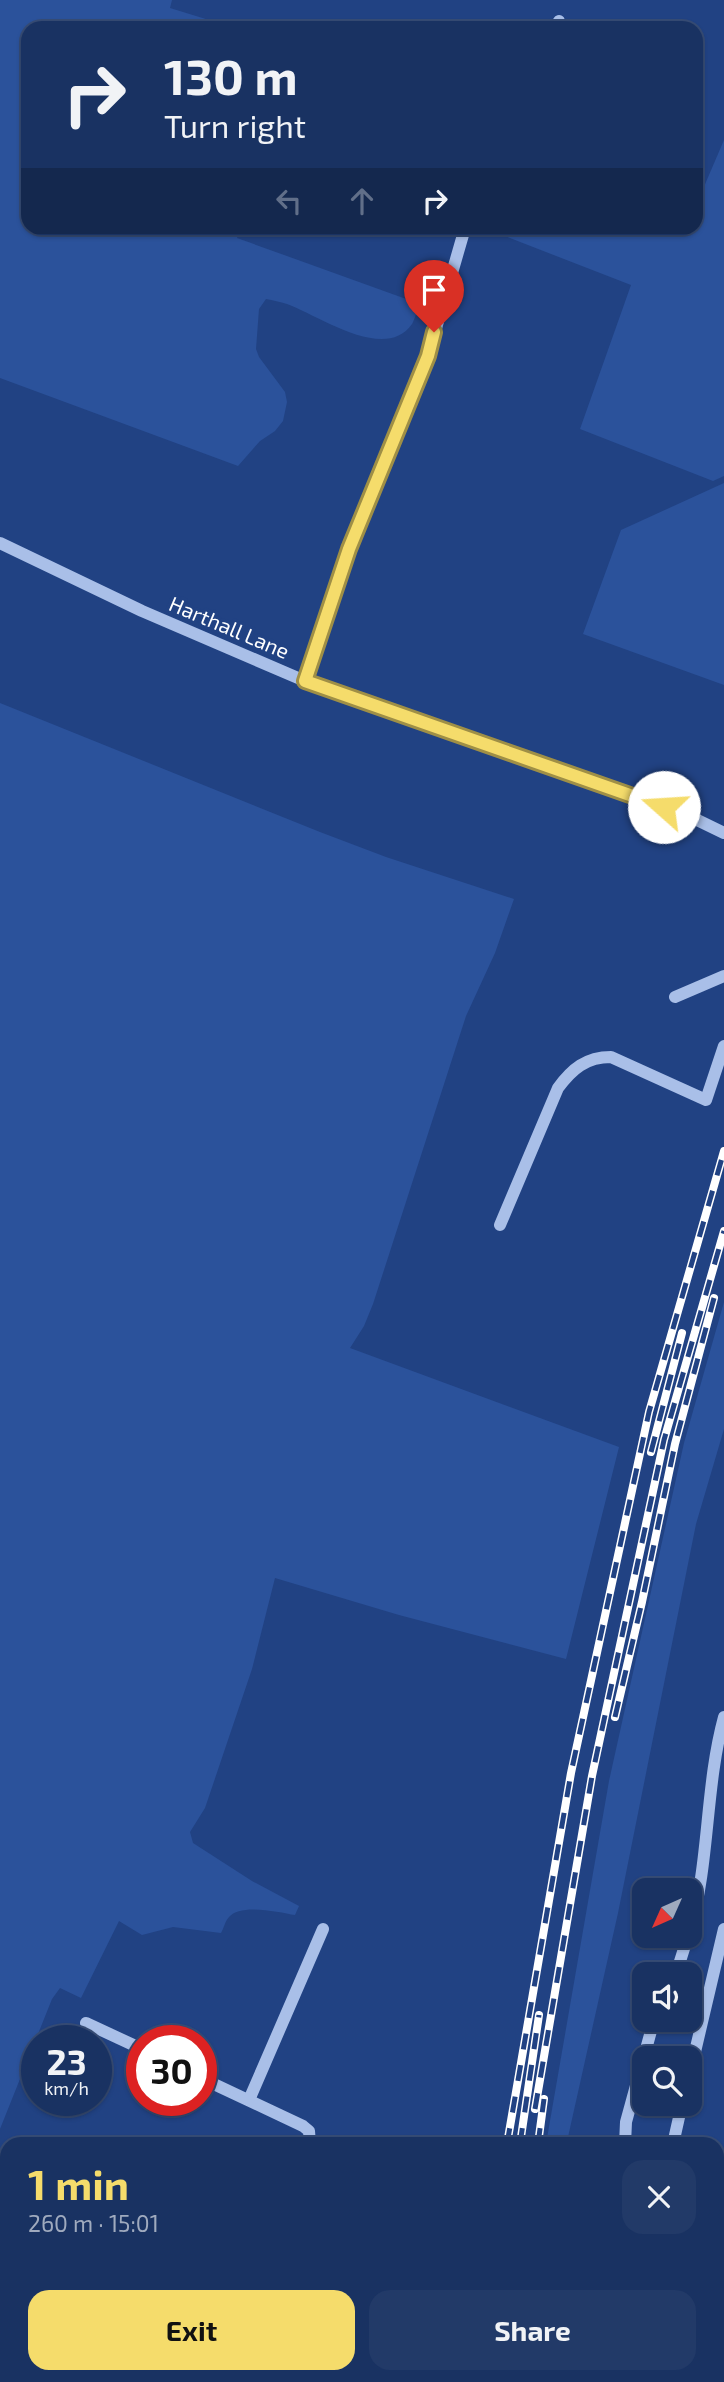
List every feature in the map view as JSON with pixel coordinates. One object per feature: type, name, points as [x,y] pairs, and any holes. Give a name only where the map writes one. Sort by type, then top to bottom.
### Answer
[{"type":"street","points":[[305,681],[349,549],[428,356],[463,235]]},
{"type":"street","name":"Harthall Lane","points":[[0,544],[142,611],[305,681],[689,816],[724,833]]},
{"type":"street","points":[[675,997],[724,976]]},
{"type":"street","points":[[500,1225],[558,1088],[571,1070],[599,1057],[611,1057],[706,1100],[724,1046]]},
{"type":"street","points":[[701,1878],[716,1747],[724,1717]]},
{"type":"street","points":[[696,2046],[724,1928]]},
{"type":"street","points":[[249,2100],[323,1929]]},
{"type":"street","points":[[86,2023],[126,2042]]},
{"type":"street","points":[[625,2137],[626,2122],[650,2032]]},
{"type":"street","points":[[217,2085],[303,2126],[309,2131],[309,2137]]},
{"type":"street","points":[[675,2137],[679,2116]]},
{"type":"shaded area","points":[[0,0],[172,0],[170,8],[212,21],[21,21],[21,235],[238,235],[237,238],[420,304],[412,324],[400,335],[385,339],[351,333],[287,304],[266,299],[259,309],[256,349],[285,392],[287,402],[283,421],[275,431],[260,441],[238,466],[0,378]]},
{"type":"shaded area","points":[[724,140],[724,476],[713,481],[580,429],[631,285],[502,235],[703,235],[703,189]]},
{"type":"shaded area","points":[[724,483],[724,685],[583,634],[621,530]]},
{"type":"shaded area","points":[[0,703],[320,832],[514,899],[495,953],[466,1016],[373,1304],[364,1326],[350,1348],[619,1447],[566,1659],[399,1615],[275,1578],[252,1669],[205,1808],[190,1832],[193,1843],[252,1881],[299,1906],[295,1915],[242,1910],[226,1920],[221,1933],[173,1927],[142,1935],[119,1921],[81,1998],[60,1988],[52,1999],[42,2025],[21,2025],[21,2076],[0,2129]]},
{"type":"shaded area","points":[[724,1302],[724,1429],[696,1524],[618,1913],[568,2137],[547,2137],[609,1781],[684,1443]]},
{"type":"railway","points":[[508,2137],[571,1773],[649,1412],[724,1151]]},
{"type":"railway","points":[[535,2109],[592,1776],[664,1440],[724,1231]]},
{"type":"railway","points":[[615,1717],[675,1444],[714,1298]]},
{"type":"railway","points":[[651,1452],[682,1333]]},
{"type":"railway","points":[[521,2137],[539,2015]]},
{"type":"railway","points":[[539,2137],[544,2099]]},
{"type":"route","points":[[434,332],[428,356],[349,549],[305,681],[664,807]]}]
